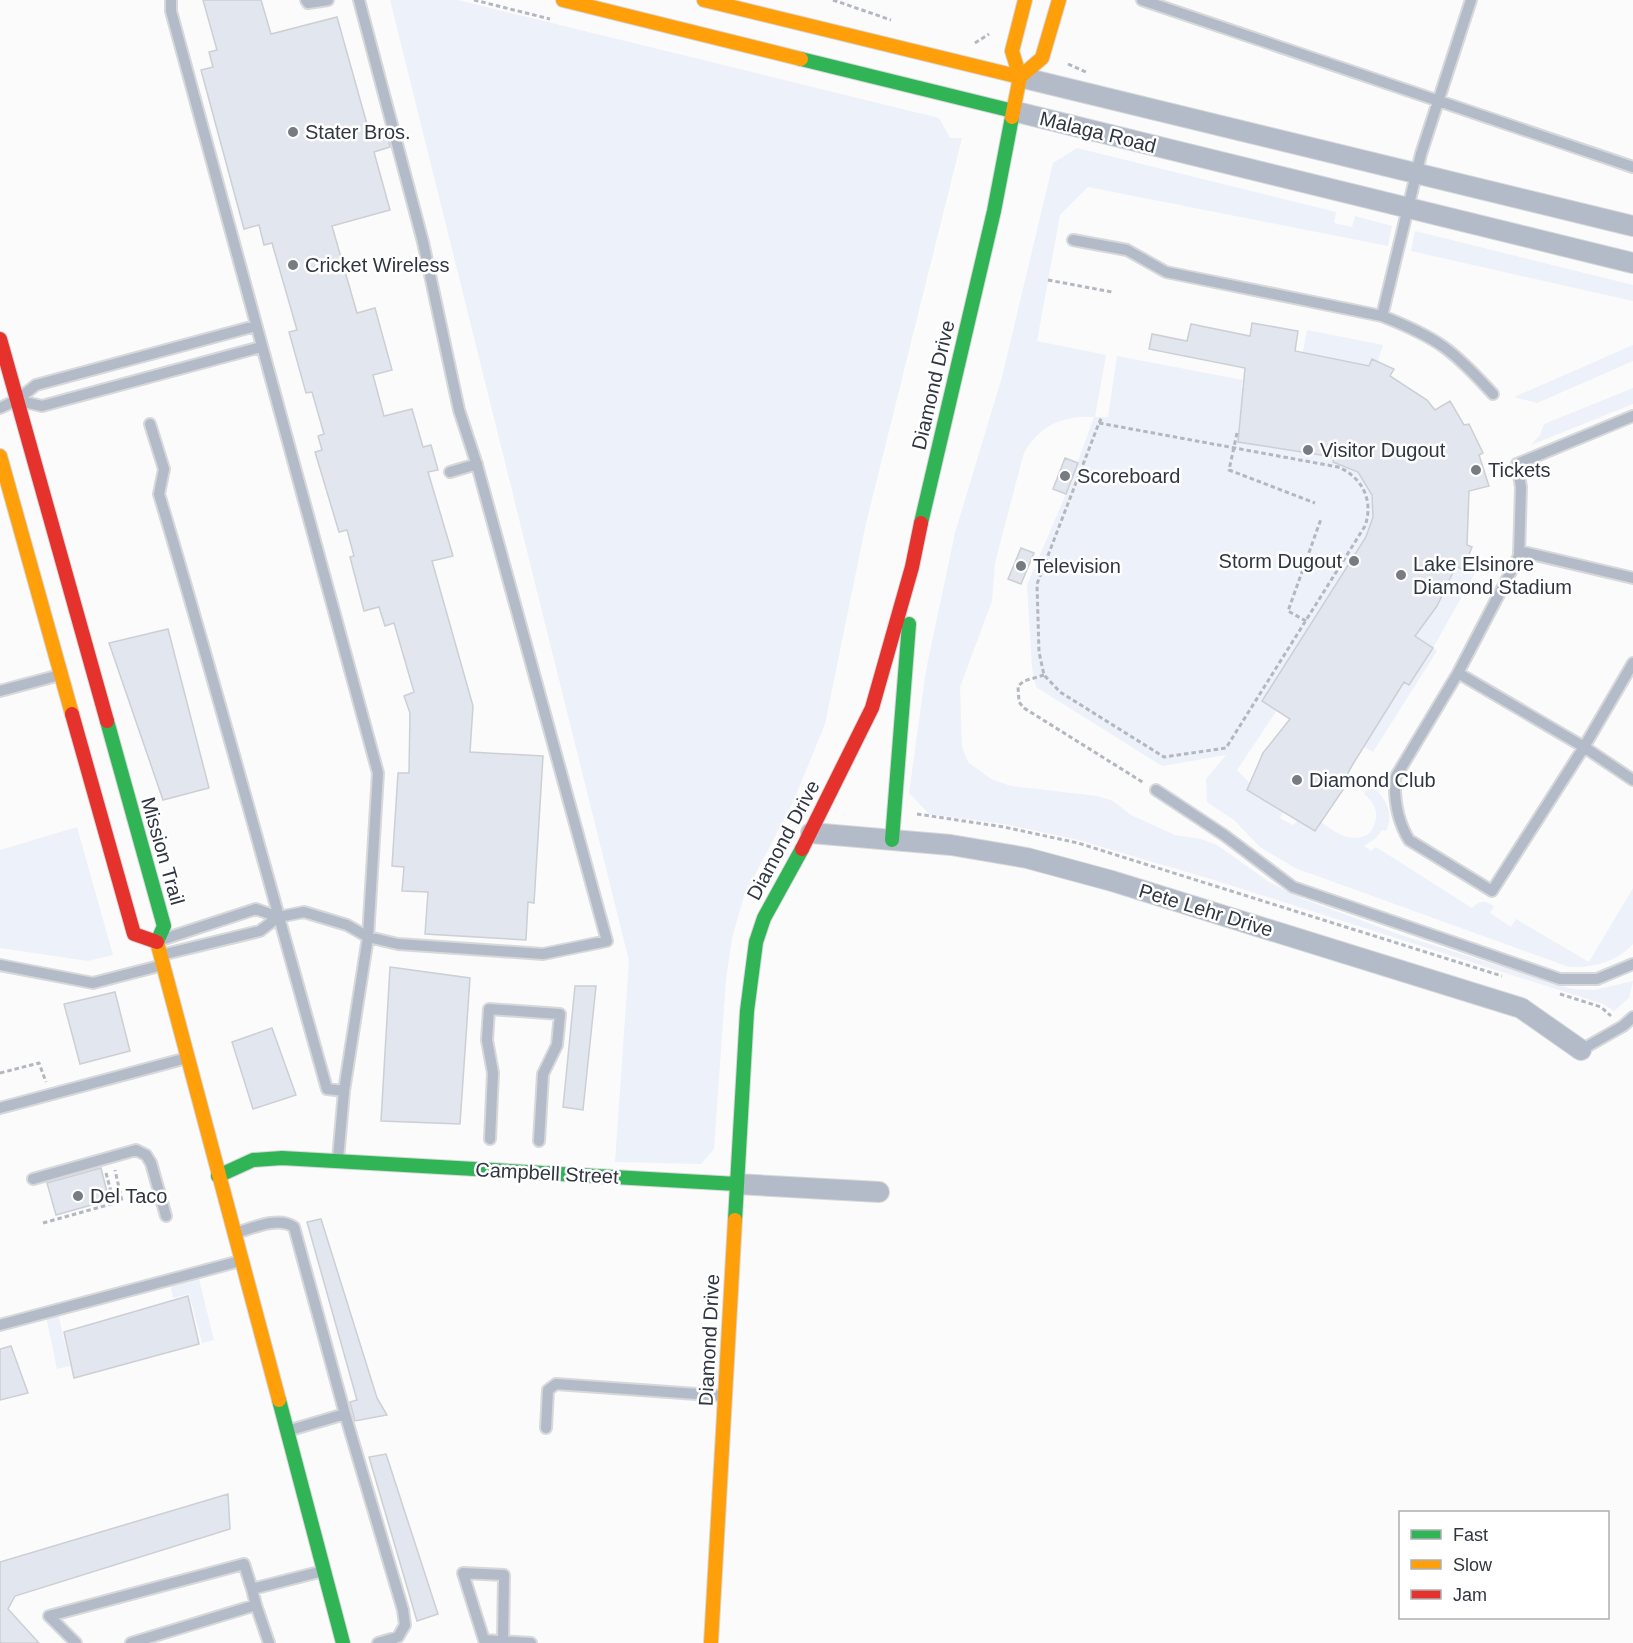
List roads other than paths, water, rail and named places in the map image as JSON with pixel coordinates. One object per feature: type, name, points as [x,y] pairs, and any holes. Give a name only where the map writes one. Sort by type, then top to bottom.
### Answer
[{"type":"street","name":"Malaga Road","points":[[563,0],[1633,263]]},
{"type":"street","name":"Malaga Road","points":[[704,0],[1633,226]]},
{"type":"street","name":"Diamond Drive","points":[[711,1643],[750,975],[756,942],[776,893],[811,833],[872,708],[912,567],[926,495],[994,211],[1020,77],[1012,51],[1025,0]]},
{"type":"street","points":[[1020,77],[1042,58],[1059,0]]},
{"type":"street","name":"Mission Trail","points":[[0,339],[164,926],[160,954]]},
{"type":"street","points":[[0,456],[134,934],[160,954],[343,1643]]},
{"type":"street","points":[[892,840],[912,567]]},
{"type":"street","name":"Pete Lehr Drive","points":[[811,833],[951,845],[1027,858],[1112,881],[1521,1008],[1581,1050]]},
{"type":"street","name":"Campbell Street","points":[[218,1176],[253,1160],[282,1158],[879,1192]]},
{"type":"lane","points":[[171,0],[171,11],[255,326],[378,773],[368,937],[344,1091],[338,1160]]},
{"type":"lane","points":[[306,0],[308,3],[328,0]]},
{"type":"lane","points":[[160,954],[260,931],[278,917],[304,912],[347,925],[368,937],[398,944],[543,954],[607,941],[477,464],[459,410],[423,242],[359,0]]},
{"type":"lane","points":[[1142,0],[1633,167]]},
{"type":"lane","points":[[1382,316],[1417,173],[1438,101],[1472,0]]},
{"type":"lane","points":[[1073,240],[1127,250],[1166,272],[1382,316],[1436,339],[1462,361],[1493,394]]},
{"type":"lane","points":[[0,408],[17,400],[36,385],[255,326]]},
{"type":"lane","points":[[17,400],[42,406],[261,346]]},
{"type":"lane","points":[[1633,416],[1517,464],[1521,486],[1519,551],[1509,577],[1458,673],[1395,778],[1395,791],[1402,828],[1409,840],[1492,891],[1584,747],[1633,663]]},
{"type":"lane","points":[[150,424],[164,469],[159,494],[263,854],[278,917],[327,1089],[344,1091]]},
{"type":"lane","points":[[450,472],[477,464]]},
{"type":"lane","points":[[1519,551],[1633,578]]},
{"type":"lane","points":[[1458,673],[1584,747],[1633,780]]},
{"type":"lane","points":[[0,691],[61,675]]},
{"type":"lane","points":[[1156,790],[1224,835],[1293,887],[1560,979],[1597,979],[1633,964]]},
{"type":"lane","points":[[0,964],[93,983],[256,909],[278,917]]},
{"type":"lane","points":[[490,1139],[493,1073],[487,1040],[489,1009],[560,1014],[557,1045],[543,1074],[539,1141]]},
{"type":"lane","points":[[1581,1050],[1623,1026],[1633,1017]]},
{"type":"lane","points":[[0,1108],[187,1058]]},
{"type":"lane","points":[[33,1179],[136,1150],[146,1155],[151,1163],[166,1216]]},
{"type":"lane","points":[[233,1234],[279,1222],[288,1223],[294,1227],[405,1625],[398,1637],[378,1643]]},
{"type":"lane","points":[[0,1324],[240,1261]]},
{"type":"lane","points":[[546,1428],[548,1390],[556,1384],[725,1396]]},
{"type":"lane","points":[[286,1431],[345,1414]]},
{"type":"lane","points":[[76,1643],[49,1616],[244,1564],[269,1643]]},
{"type":"lane","points":[[252,1589],[323,1570]]},
{"type":"lane","points":[[503,1641],[504,1575],[463,1573],[484,1640],[531,1643]]},
{"type":"lane","points":[[131,1643],[256,1605]]},
{"type":"place","name":"Stater Bros.","points":[[293,132]]},
{"type":"place","name":"Cricket Wireless","points":[[293,265]]},
{"type":"place","name":"Visitor Dugout","points":[[1308,450]]},
{"type":"place","name":"Tickets","points":[[1476,470]]},
{"type":"place","name":"Scoreboard","points":[[1065,476]]},
{"type":"place","name":"Storm Dugout","points":[[1354,561]]},
{"type":"place","name":"Television","points":[[1021,566]]},
{"type":"place","name":"Lake Elsinore Diamond Stadium","points":[[1401,575]]},
{"type":"place","name":"Diamond Club","points":[[1297,780]]},
{"type":"place","name":"Del Taco","points":[[78,1196]]}]
